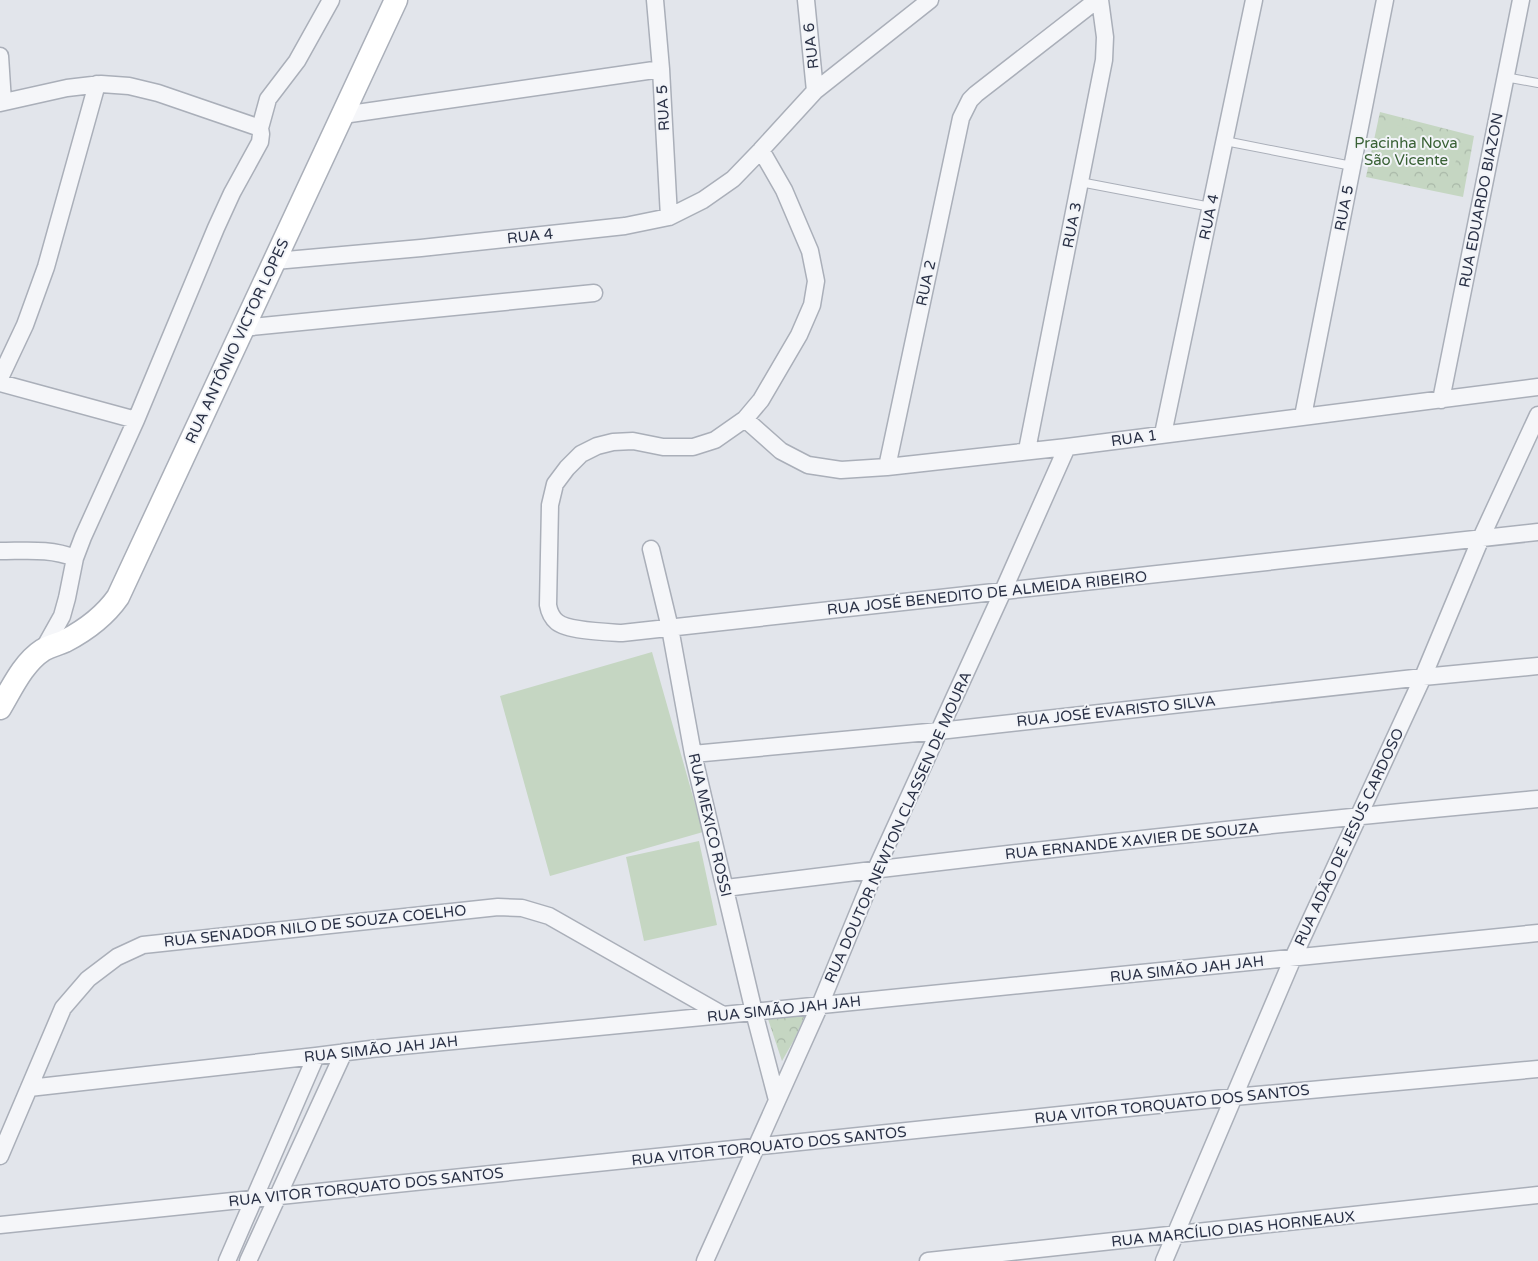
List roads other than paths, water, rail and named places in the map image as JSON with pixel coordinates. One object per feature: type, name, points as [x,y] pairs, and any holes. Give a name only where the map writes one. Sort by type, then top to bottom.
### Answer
[{"type":"main road","name":"RUA ANTÔNIO VICTOR LOPES","points":[[0,708],[27,664],[43,650],[65,640],[99,620],[118,597],[396,0]]},
{"type":"street","points":[[43,650],[62,616],[68,598],[75,558],[83,537],[136,420],[216,228],[232,193],[260,142],[260,128],[268,99],[297,61],[331,0]]},
{"type":"street","name":"RUA 5","points":[[655,0],[661,69],[669,217]]},
{"type":"street","name":"RUA 6","points":[[806,0],[815,91]]},
{"type":"street","name":"RUA 4","points":[[275,261],[421,248],[625,226],[669,217],[703,200],[733,179],[815,91],[930,0]]},
{"type":"street","name":"RUA 2","points":[[887,466],[961,118],[970,100],[976,94],[1098,0]]},
{"type":"street","name":"RUA 3","points":[[1028,450],[1104,60],[1105,38],[1098,0]]},
{"type":"street","name":"RUA 4","points":[[1163,434],[1254,0]]},
{"type":"street","name":"RUA 5","points":[[1303,416],[1385,0]]},
{"type":"street","name":"RUA EDUARDO BIAZON","points":[[1440,400],[1521,0]]},
{"type":"street","points":[[0,56],[2,102],[66,88],[97,84],[128,86],[158,93],[260,128]]},
{"type":"street","points":[[343,115],[661,69]]},
{"type":"street","points":[[0,378],[39,289],[97,84]]},
{"type":"street","points":[[746,419],[761,400],[799,335],[812,305],[816,281],[810,252],[784,190],[761,150]]},
{"type":"street","points":[[242,328],[594,293]]},
{"type":"street","points":[[0,383],[136,420]]},
{"type":"street","name":"RUA 1","points":[[746,419],[781,451],[808,465],[841,470],[1067,447],[1538,387]]},
{"type":"street","name":"RUA ADÃO DE JESUS CARDOSO","points":[[1164,1261],[1292,958],[1423,677],[1481,538],[1538,414]]},
{"type":"street","name":"RUA JOSÉ BENEDITO DE ALMEIDA RIBEIRO","points":[[746,419],[715,440],[693,447],[663,447],[632,441],[613,442],[597,446],[581,454],[567,468],[556,484],[550,505],[548,605],[550,613],[556,621],[566,627],[605,632],[670,628],[1538,532]]},
{"type":"street","name":"RUA DOUTOR NEWTON CLASSEN DE MOURA","points":[[705,1261],[820,1005],[876,869],[1067,447]]},
{"type":"street","name":"RUA MEXICO ROSSI","points":[[650,548],[670,628],[693,754],[754,1012],[777,1100]]},
{"type":"street","points":[[0,551],[51,550],[75,558]]},
{"type":"street","name":"RUA JOSÉ EVARISTO SILVA","points":[[693,754],[939,731],[1538,666]]},
{"type":"street","name":"RUA ERNANDE XAVIER DE SOUZA","points":[[726,888],[876,869],[1359,816],[1538,799]]},
{"type":"street","name":"RUA SENADOR NILO DE SOUZA COELHO","points":[[0,1156],[64,1008],[88,979],[117,957],[143,945],[498,907],[522,908],[549,916],[723,1015]]},
{"type":"street","name":"RUA SIMÃO JAH JAH","points":[[29,1088],[344,1052],[1538,933]]},
{"type":"street","points":[[248,1261],[280,1195],[344,1052]]},
{"type":"street","points":[[227,1261],[316,1056]]},
{"type":"street","name":"RUA VITOR TORQUATO DOS SANTOS","points":[[0,1225],[1234,1097],[1538,1069]]},
{"type":"street","name":"RUA MARCÍLIO DIAS HORNEAUX","points":[[928,1261],[1538,1195]]},
{"type":"lane","points":[[1505,77],[1538,83]]},
{"type":"lane","points":[[1225,141],[1352,166]]},
{"type":"lane","points":[[1080,182],[1211,207]]},
{"type":"park label","name":"Pracinha Nova São Vicente","points":[[1406,152]]}]
